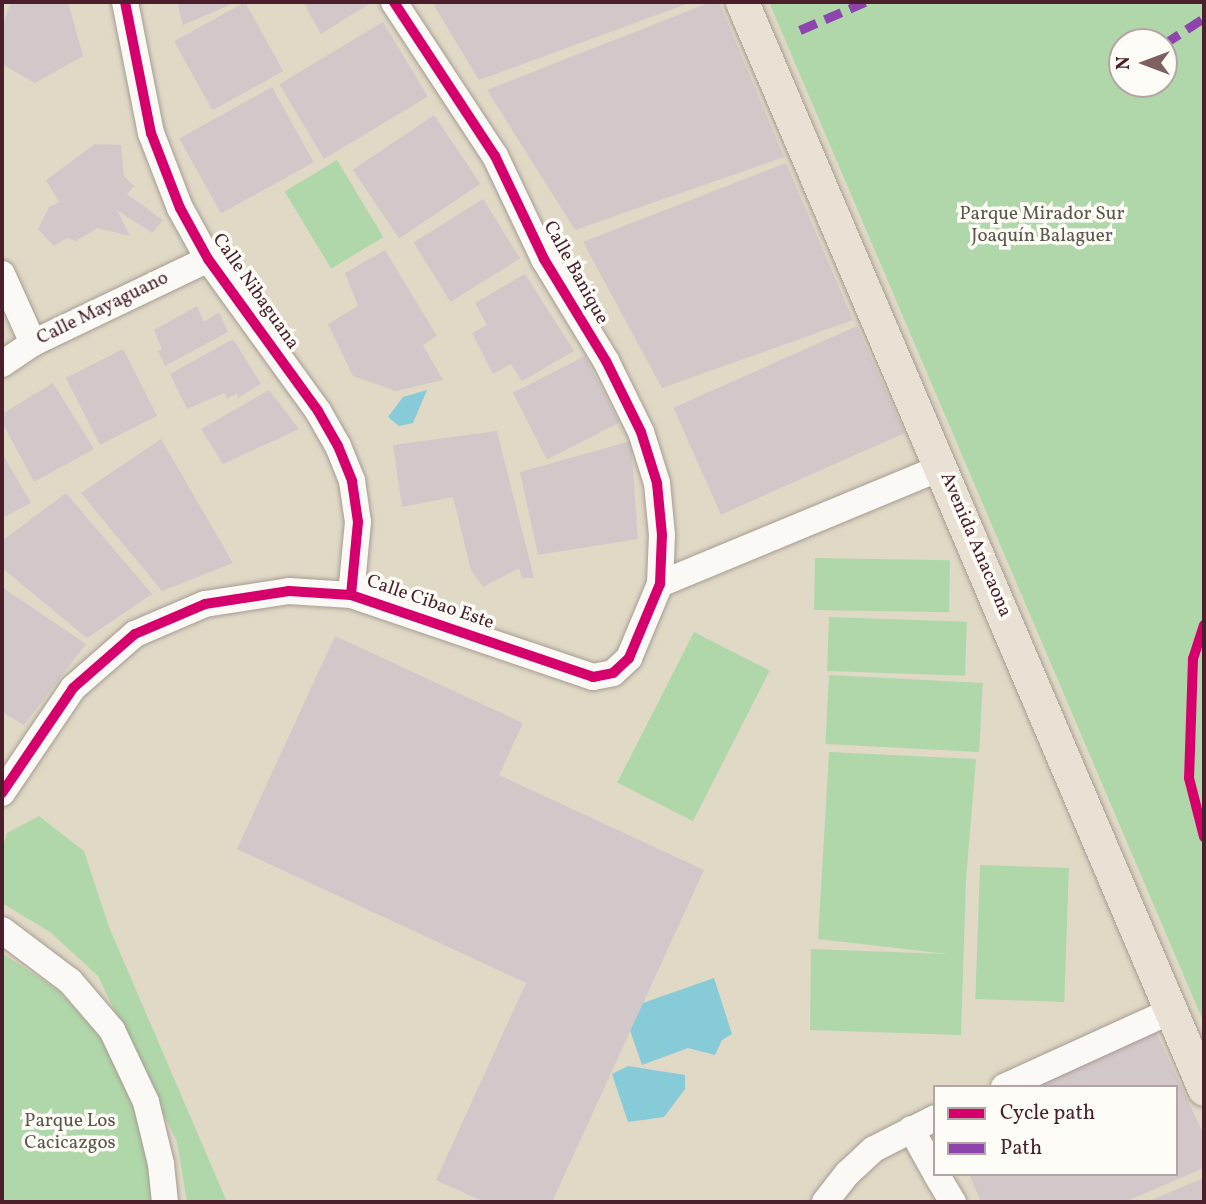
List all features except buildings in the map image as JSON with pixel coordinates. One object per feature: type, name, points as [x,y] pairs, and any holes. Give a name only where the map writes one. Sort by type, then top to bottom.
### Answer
[{"type":"main road","name":"Avenida Anacaona","points":[[742,2],[942,467],[1204,1089]]},
{"type":"street","name":"Calle Nibaguana","points":[[125,2],[151,133],[164,174],[208,259],[318,411],[338,446],[352,481],[358,522],[351,594]]},
{"type":"street","name":"Calle Banique","points":[[394,2],[495,156],[544,259],[606,361],[641,432],[657,483],[662,535],[660,584]]},
{"type":"street","name":"Calle Mayaguano","points":[[2,364],[33,343],[208,259]]},
{"type":"street","points":[[2,274],[33,343]]},
{"type":"street","points":[[660,584],[942,467]]},
{"type":"street","name":"Calle Cibao Este","points":[[2,793],[73,688],[135,634],[205,604],[289,591],[351,594],[593,677],[612,673],[629,658],[660,584]]},
{"type":"street","points":[[2,930],[70,981],[112,1030],[146,1102],[162,1164],[165,1202]]},
{"type":"street","points":[[1008,1085],[1171,1011]]},
{"type":"street","points":[[825,1202],[848,1173],[874,1149],[933,1119]]},
{"type":"street","points":[[911,1129],[933,1169]]},
{"type":"street","points":[[937,1176],[953,1202]]},
{"type":"green space","name":"Parque Mirador Sur Joaquín Balaguer","points":[[769,2],[1204,2],[1204,1023]]},
{"type":"green space","points":[[337,160],[383,237],[331,269],[285,191]]},
{"type":"green space","points":[[815,558],[950,560],[949,612],[814,610]]},
{"type":"green space","points":[[829,617],[967,622],[965,676],[827,671]]},
{"type":"green space","points":[[694,632],[770,671],[693,821],[617,783]]},
{"type":"green space","points":[[829,675],[983,683],[979,752],[825,744]]},
{"type":"green space","points":[[829,752],[976,759],[966,880],[961,1035],[810,1030],[811,949],[948,954],[818,939]]},
{"type":"green space","points":[[39,816],[84,851],[109,927],[227,1202],[187,1202],[177,1142],[98,976],[50,932],[2,903],[2,849],[7,833]]},
{"type":"green space","points":[[980,865],[1069,868],[1064,1002],[975,999]]},
{"type":"green space","name":"Parque Los Cacicazgos","points":[[2,953],[59,991],[101,1038],[129,1093],[148,1151],[153,1202],[2,1202]]},
{"type":"water","points":[[427,390],[413,423],[399,426],[388,417],[403,397]]},
{"type":"water","points":[[714,978],[732,1034],[722,1040],[715,1055],[688,1048],[642,1065],[623,1010]]},
{"type":"water","points":[[628,1066],[685,1075],[685,1089],[664,1117],[628,1122],[612,1074]]},
{"type":"marked path","points":[[800,30],[865,2]]},
{"type":"marked path","points":[[1178,35],[1204,18]]},
{"type":"cycle path","points":[[125,2],[151,133],[180,208],[208,259],[318,411],[338,446],[352,481],[358,522],[351,595]]},
{"type":"cycle path","points":[[2,793],[73,688],[135,634],[205,604],[289,591],[351,595],[593,677],[613,673],[629,658],[660,584],[662,535],[657,483],[641,432],[606,361],[544,259],[495,156],[394,2]]},
{"type":"cycle path","points":[[1204,625],[1193,659],[1189,778],[1204,837]]}]
